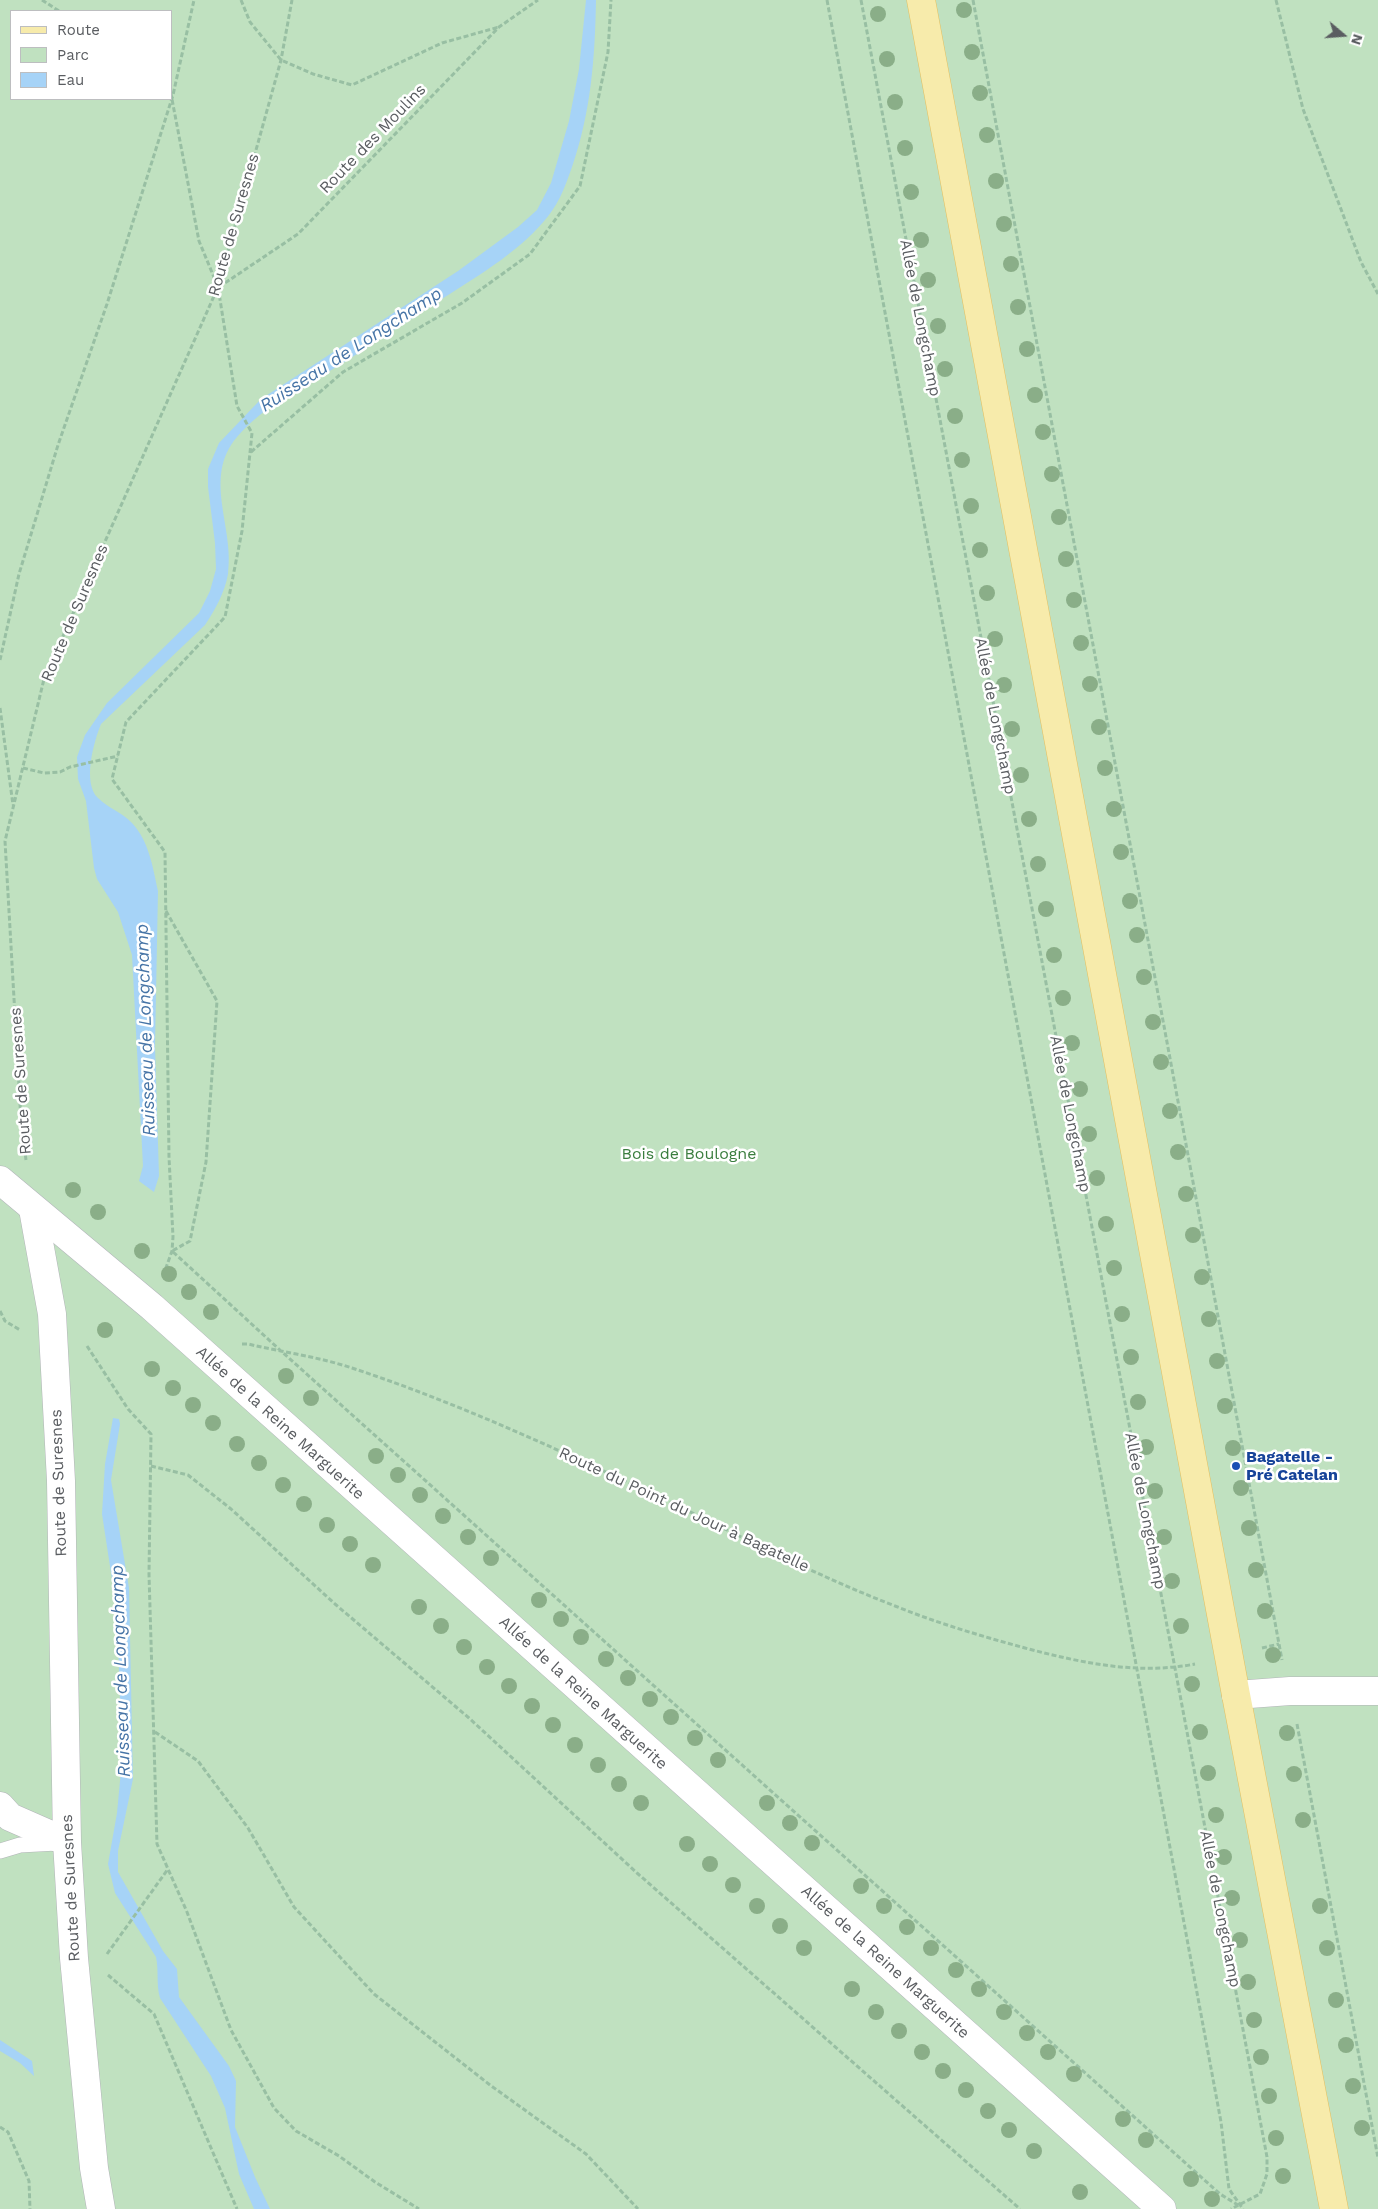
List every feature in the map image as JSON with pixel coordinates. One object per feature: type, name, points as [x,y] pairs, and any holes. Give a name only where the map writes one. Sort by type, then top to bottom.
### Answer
[{"type":"main road","points":[[921,0],[1236,1695],[1334,2209]]},
{"type":"main road","name":"Allée de la Reine Marguerite","points":[[0,1180],[152,1307],[1162,2209]]},
{"type":"main road","name":"Route de Suresnes","points":[[33,1209],[52,1314],[61,1481],[67,1842],[75,1967],[94,2168],[101,2209]]},
{"type":"main road","points":[[1236,1695],[1290,1691],[1378,1691]]},
{"type":"main road","points":[[0,1806],[10,1817],[67,1842]]},
{"type":"lane","points":[[0,1851],[20,1845],[67,1842]]},
{"type":"path","points":[[42,0],[57,10]]},
{"type":"path","points":[[152,1307],[172,1251],[165,852],[112,779],[126,722],[225,617],[242,530],[252,433],[237,406],[218,287],[199,241],[172,94],[194,0]]},
{"type":"path","points":[[241,0],[250,22],[281,60],[313,74],[352,85],[442,43],[499,27]]},
{"type":"path","name":"Route de Suresnes","points":[[33,1209],[21,1121],[5,841],[44,679],[218,287],[281,60],[292,0]]},
{"type":"path","name":"Route des Moulins","points":[[218,287],[298,234],[499,27],[538,0]]},
{"type":"path","points":[[250,453],[343,372],[462,303],[530,254],[580,186],[608,52],[611,0]]},
{"type":"path","points":[[827,0],[1135,1669],[1219,2113],[1229,2189],[1243,2209]]},
{"type":"path","name":"Allée de Longchamp","points":[[861,0],[1267,2158],[1267,2174],[1260,2194],[1231,2209]]},
{"type":"path","points":[[973,0],[1284,1669]]},
{"type":"path","points":[[1276,0],[1303,110],[1362,262],[1378,294]]},
{"type":"path","points":[[0,660],[19,574],[58,444],[107,304],[170,100]]},
{"type":"path","points":[[0,708],[13,808]]},
{"type":"path","points":[[23,768],[44,773],[60,772],[70,767],[118,756]]},
{"type":"path","points":[[166,912],[218,1001],[206,1162],[190,1241],[172,1251]]},
{"type":"path","points":[[172,1251],[281,1352],[1220,2194],[1239,2205]]},
{"type":"path","points":[[52,1314],[68,1319],[102,1366],[128,1409],[151,1434],[149,1574],[157,1844],[188,1912],[231,2030],[274,2108],[296,2131],[339,2156],[375,2182],[419,2209]]},
{"type":"path","name":"Route du Point du Jour à Bagatelle","points":[[196,1348],[248,1344],[350,1367],[467,1411],[611,1474],[806,1567],[895,1606],[979,1635],[1051,1655],[1122,1669],[1175,1668],[1195,1664]]},
{"type":"path","points":[[151,1466],[188,1475],[231,1508],[335,1604],[469,1718],[637,1873],[1020,2209]]},
{"type":"path","points":[[1262,1648],[1279,1644]]},
{"type":"path","points":[[1296,1719],[1378,2158]]},
{"type":"path","points":[[155,1732],[198,1761],[248,1828],[294,1907],[374,1994],[490,2085],[586,2154],[638,2209]]},
{"type":"path","points":[[103,1959],[168,1869]]},
{"type":"path","points":[[105,1972],[154,2014],[237,2209]]},
{"type":"path","points":[[0,2127],[8,2132],[29,2181],[30,2209]]},
{"type":"green space","name":"Bois de Boulogne","points":[[0,0],[1378,0],[1378,2209],[0,2209]]},
{"type":"water","name":"Ruisseau de Longchamp","points":[[586,0],[596,0],[593,64],[588,105],[572,167],[553,210],[527,239],[501,260],[343,363],[273,405],[237,437],[227,453],[222,469],[222,503],[229,556],[227,581],[219,601],[205,625],[101,724],[98,731],[90,772],[93,791],[102,802],[128,819],[138,830],[150,855],[158,891],[155,1046],[159,1176],[154,1192],[139,1181],[143,1166],[132,955],[118,912],[97,879],[86,801],[78,779],[77,757],[85,735],[107,703],[199,613],[210,591],[216,569],[208,469],[219,443],[261,399],[458,271],[518,227],[537,210],[551,183],[569,121],[579,69]]},
{"type":"water","name":"Ruisseau de Longchamp","points":[[113,1418],[119,1419],[120,1424],[111,1480],[129,1588],[133,1779],[118,1851],[118,1872],[163,1951],[177,1969],[179,1997],[229,2066],[236,2081],[235,2127],[270,2209],[254,2209],[239,2174],[225,2108],[211,2076],[160,1998],[156,1957],[115,1893],[108,1864],[117,1813],[122,1760],[117,1612],[102,1514],[105,1464]]},
{"type":"water","points":[[0,2040],[32,2061],[34,2076],[20,2063],[0,2051]]},
{"type":"place","name":"Bagatelle - Pré Catelan","points":[[1236,1466]]}]
